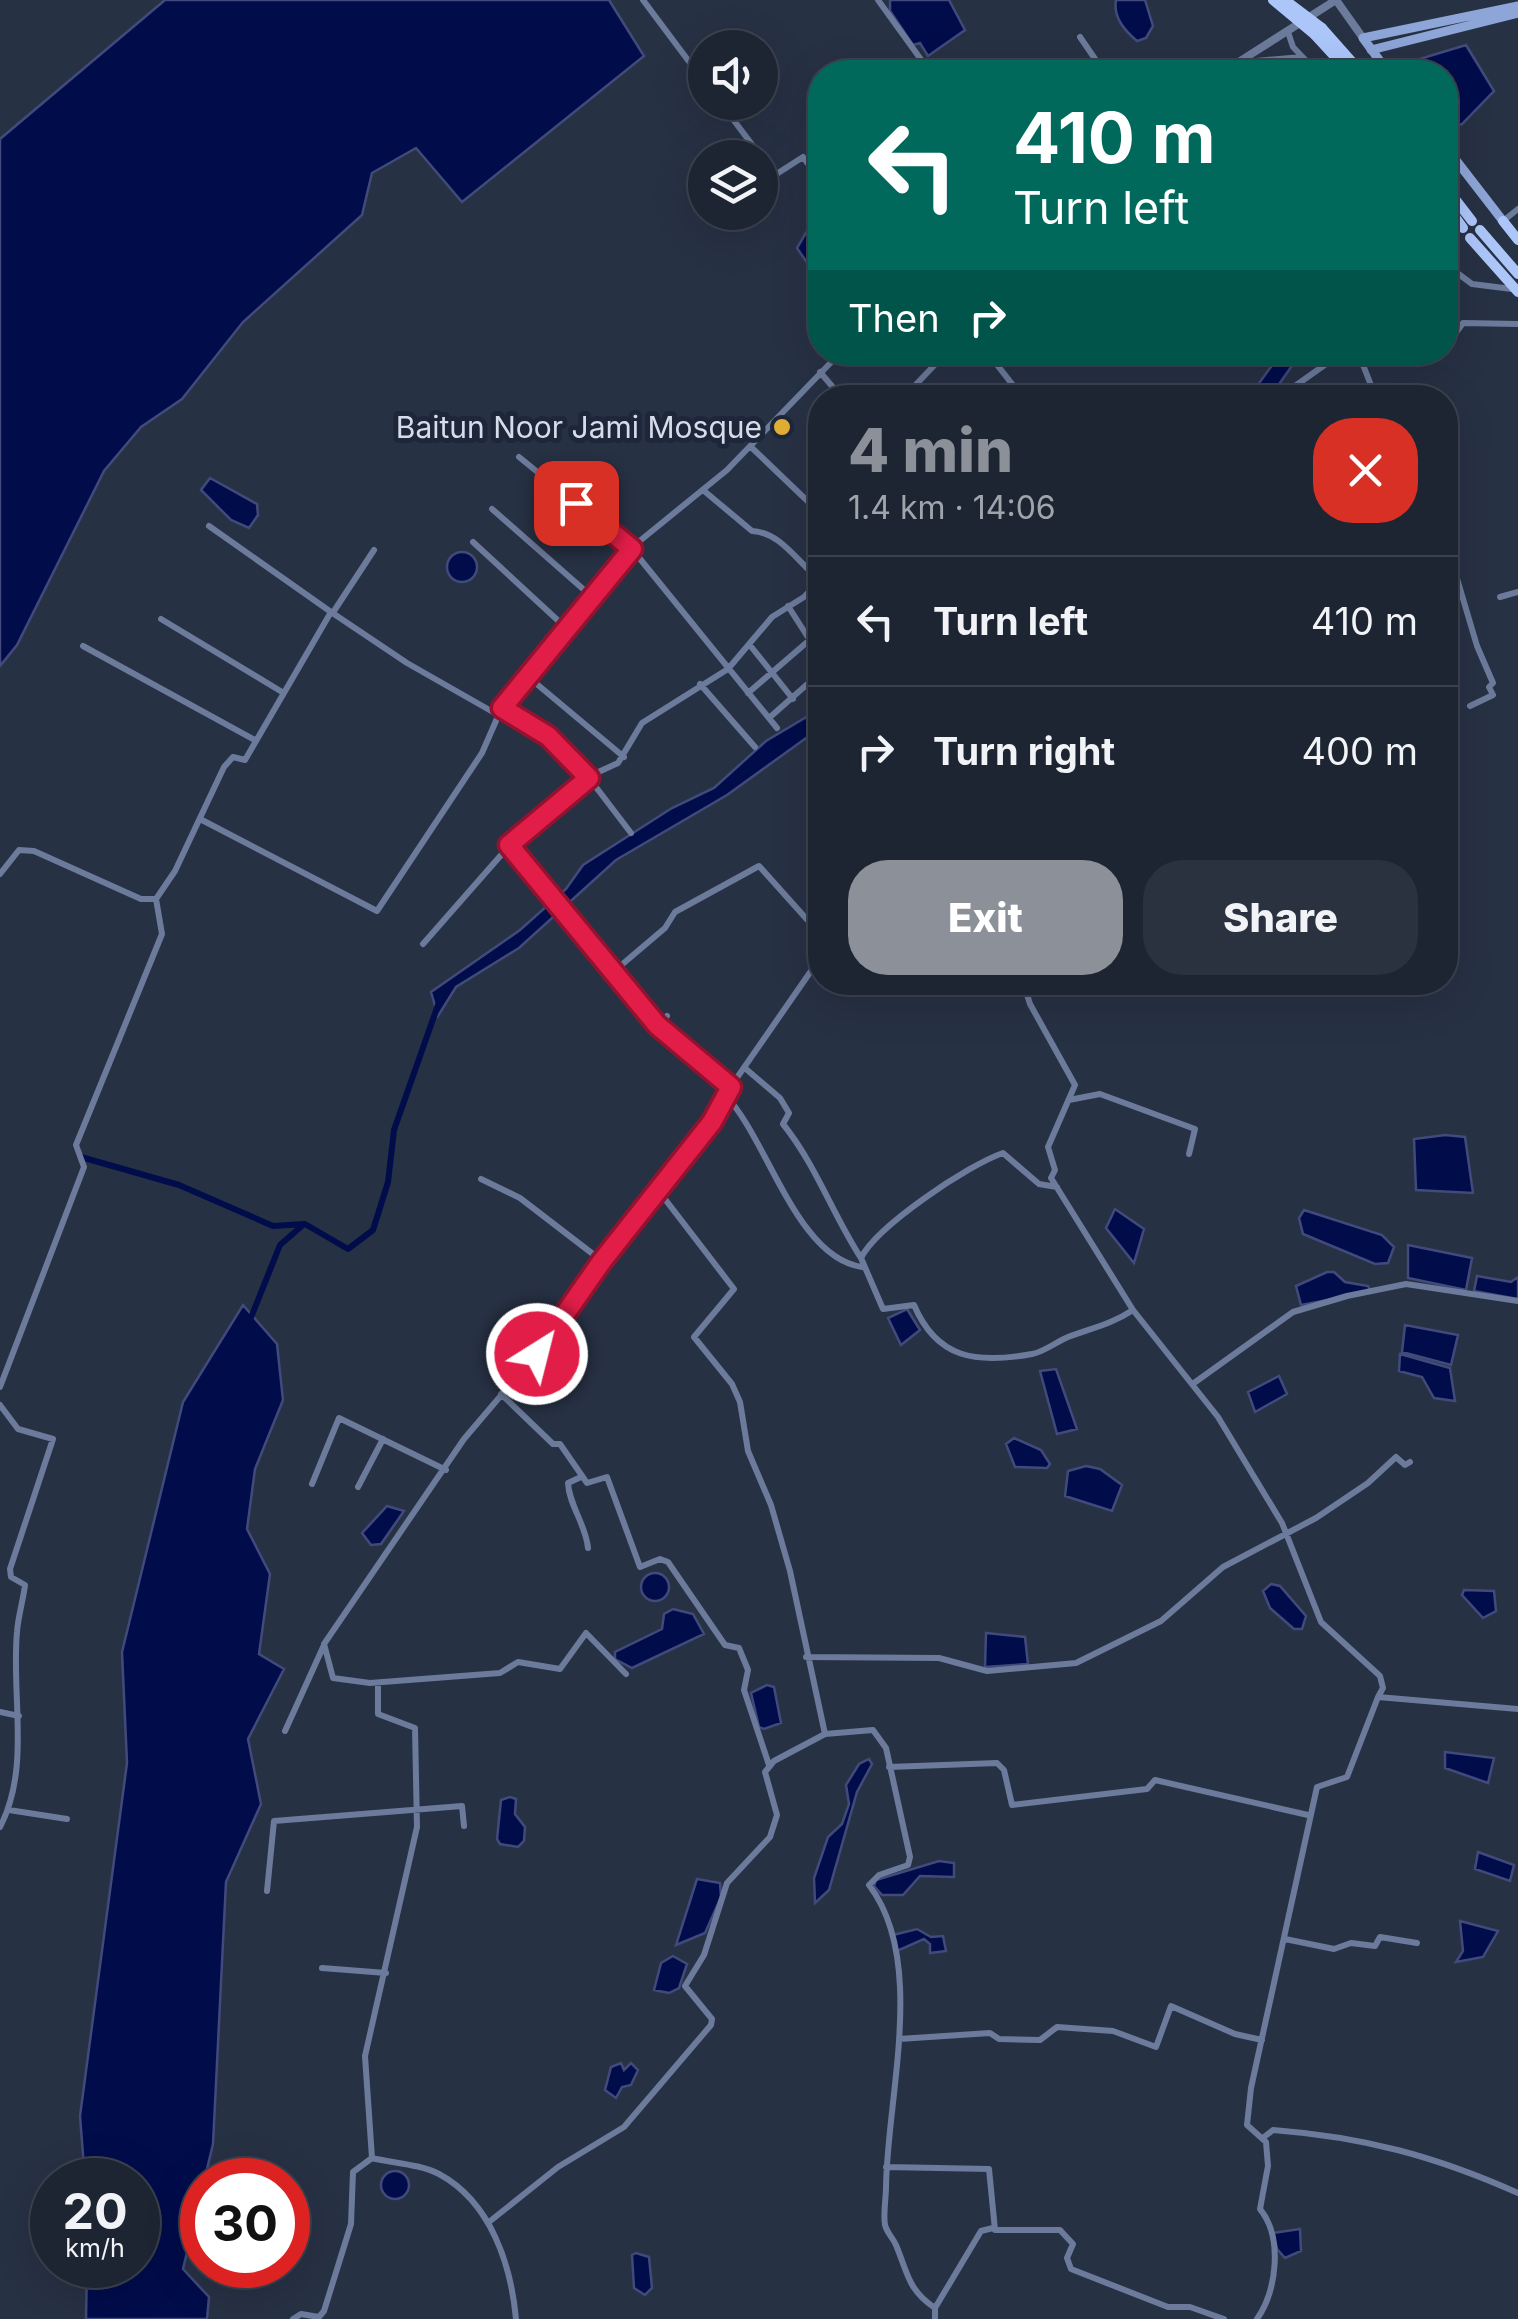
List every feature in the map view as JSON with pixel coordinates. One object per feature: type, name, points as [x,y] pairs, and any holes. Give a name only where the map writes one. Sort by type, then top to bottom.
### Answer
[{"type":"main road","points":[[1273,0],[1319,32]]},
{"type":"main road","points":[[1285,0],[1343,60]]},
{"type":"main road","points":[[1379,60],[1363,38],[1518,10]]},
{"type":"main road","points":[[1371,50],[1518,10]]},
{"type":"main road","points":[[1458,163],[1518,240]]},
{"type":"main road","points":[[1458,208],[1516,290]]},
{"type":"main road","points":[[1458,216],[1518,274]]},
{"type":"street","points":[[643,0],[688,60]]},
{"type":"street","points":[[878,0],[921,60]]},
{"type":"street","points":[[1247,60],[1336,0],[1363,38]]},
{"type":"street","points":[[1288,32],[1305,60]]},
{"type":"street","points":[[1080,37],[1096,60]]},
{"type":"street","points":[[1267,60],[1302,57]]},
{"type":"street","points":[[734,120],[775,175],[803,157],[808,164]]},
{"type":"street","points":[[1503,221],[1518,209]]},
{"type":"street","points":[[1458,274],[1472,284],[1516,290]]},
{"type":"street","points":[[1458,329],[1463,322],[1518,324]]},
{"type":"street","points":[[808,385],[827,365]]},
{"type":"street","points":[[916,385],[935,365]]},
{"type":"street","points":[[1296,385],[1325,365]]},
{"type":"street","points":[[1365,365],[1372,385]]},
{"type":"street","points":[[820,372],[831,385]]},
{"type":"street","points":[[199,818],[377,912],[462,786],[501,712],[565,626],[632,549],[751,448],[808,385]]},
{"type":"street","points":[[751,448],[808,502]]},
{"type":"street","points":[[519,457],[632,549],[777,728]]},
{"type":"street","points":[[702,490],[752,531],[762,532],[787,548],[808,568]]},
{"type":"street","points":[[492,509],[590,596]]},
{"type":"street","points":[[209,526],[399,658],[548,736],[589,778],[631,833]]},
{"type":"street","points":[[473,542],[565,626]]},
{"type":"street","points":[[0,1387],[84,1166],[76,1146],[162,934],[156,899],[224,767],[234,757],[244,760],[282,692],[374,550]]},
{"type":"street","points":[[1458,582],[1477,646],[1493,683],[1489,687],[1493,696],[1470,706]]},
{"type":"street","points":[[1500,598],[1518,592]]},
{"type":"street","points":[[424,944],[509,845],[589,778],[624,757],[631,734],[642,723],[728,670],[748,644],[808,593]]},
{"type":"street","points":[[748,693],[807,640],[788,606]]},
{"type":"street","points":[[161,619],[282,692]]},
{"type":"street","points":[[748,644],[792,700]]},
{"type":"street","points":[[83,646],[254,740]]},
{"type":"street","points":[[526,675],[624,757]]},
{"type":"street","points":[[700,684],[756,747]]},
{"type":"street","points":[[769,718],[808,685]]},
{"type":"street","points":[[509,845],[657,1025],[731,1087]]},
{"type":"street","points":[[0,874],[20,850],[34,851],[141,898],[156,899]]},
{"type":"street","points":[[612,974],[666,928],[675,912],[760,866],[808,920]]},
{"type":"street","points":[[285,1731],[324,1644],[366,1577],[446,1470],[464,1438],[537,1354],[602,1261],[712,1122],[731,1087],[808,976]]},
{"type":"street","points":[[1027,995],[1073,1080],[1048,1147],[1055,1170],[1052,1178],[1133,1310],[1178,1370],[1194,1384],[1286,1534],[1322,1622],[1380,1676],[1383,1688],[1348,1778],[1317,1786],[1262,2040],[1247,2125],[1264,2138],[1268,2166],[1260,2209],[1271,2224],[1274,2284],[1257,2319]]},
{"type":"street","points":[[657,1025],[667,1016]]},
{"type":"street","points":[[746,1069],[780,1098],[789,1113],[783,1124],[803,1152],[882,1309],[914,1304],[927,1334],[951,1351],[972,1356],[1036,1354],[1062,1340],[1110,1325],[1133,1310]]},
{"type":"street","points":[[1068,1100],[1100,1094],[1196,1130],[1189,1154]]},
{"type":"street","points":[[726,1095],[741,1111],[775,1179],[803,1220],[836,1254],[862,1263]]},
{"type":"street","points":[[862,1263],[866,1248],[914,1205],[982,1160],[1003,1153],[1039,1184],[1057,1187]]},
{"type":"street","points":[[481,1179],[520,1198],[602,1261]]},
{"type":"street","points":[[658,1190],[734,1288],[694,1337],[740,1402],[748,1451],[771,1505],[790,1571],[825,1734]]},
{"type":"street","points":[[1194,1384],[1293,1312],[1346,1296],[1406,1284],[1518,1302]]},
{"type":"street","points":[[489,2222],[558,2166],[624,2127],[711,2025],[712,2019],[685,1986],[704,1955],[727,1882],[770,1837],[777,1814],[765,1782],[770,1766],[744,1690],[748,1670],[739,1648],[725,1645],[668,1562],[660,1559],[640,1567],[607,1478],[588,1483],[560,1444],[553,1444],[501,1394]]},
{"type":"street","points":[[0,1405],[18,1429],[53,1438],[10,1569],[11,1578],[25,1586],[16,1635],[19,1716],[9,1810],[0,1827]]},
{"type":"street","points":[[312,1484],[338,1418],[446,1470]]},
{"type":"street","points":[[358,1486],[383,1439]]},
{"type":"street","points":[[806,1658],[939,1658],[987,1672],[1076,1663],[1161,1621],[1222,1567],[1286,1534],[1368,1483],[1396,1457],[1405,1465],[1410,1462]]},
{"type":"street","points":[[581,1477],[568,1483],[582,1517],[588,1548]]},
{"type":"street","points":[[324,1644],[333,1678],[378,1683],[500,1673],[518,1662],[560,1670],[586,1633],[626,1674]]},
{"type":"street","points":[[372,2158],[365,2056],[386,1973],[418,1810],[416,1732],[378,1714],[378,1683]]},
{"type":"street","points":[[1378,1697],[1518,1709]]},
{"type":"street","points":[[0,1712],[19,1716]]},
{"type":"street","points":[[770,1766],[825,1734],[873,1730],[886,1748],[909,1862],[879,1875],[869,1885],[884,1903],[900,1992],[885,2228],[912,2291],[936,2308]]},
{"type":"street","points":[[889,1767],[997,1763],[1004,1770],[1012,1805],[1147,1789],[1156,1780],[1308,1815]]},
{"type":"street","points":[[267,1892],[271,1822],[462,1806],[464,1826]]},
{"type":"street","points":[[9,1810],[66,1819]]},
{"type":"street","points":[[1285,1939],[1334,1949],[1352,1942],[1375,1946],[1380,1937],[1417,1943]]},
{"type":"street","points":[[322,1968],[386,1973]]},
{"type":"street","points":[[899,2039],[990,2033],[999,2039],[1040,2040],[1049,2036],[1050,2027],[1057,2027],[1113,2031],[1156,2047],[1171,2006],[1262,2040]]},
{"type":"street","points":[[1264,2138],[1273,2130],[1321,2134],[1399,2149],[1463,2167],[1518,2193]]},
{"type":"street","points":[[293,2319],[302,2314],[318,2317],[324,2311],[351,2224],[353,2172],[372,2158],[440,2174],[489,2222],[500,2246],[516,2319]]},
{"type":"street","points":[[886,2167],[989,2169],[993,2228]]},
{"type":"street","points":[[936,2319],[936,2308],[982,2231],[993,2228],[1060,2230],[1074,2244],[1067,2258],[1071,2270],[1168,2308],[1190,2307],[1224,2319]]},
{"type":"shaded area","points":[[165,0],[609,0],[644,56],[462,202],[416,148],[372,173],[362,215],[243,322],[182,399],[141,427],[104,471],[17,645],[0,666],[0,139]]},
{"type":"shaded area","points":[[890,0],[949,0],[965,30],[928,56],[920,43],[913,45],[890,11]]},
{"type":"shaded area","points":[[1116,0],[1145,0],[1153,26],[1146,38],[1137,41],[1124,28],[1116,12]]},
{"type":"shaded area","points":[[1466,45],[1494,91],[1458,125],[1458,60],[1416,60]]},
{"type":"shaded area","points":[[807,231],[808,231],[808,264],[797,248]]},
{"type":"shaded area","points":[[1272,365],[1293,365],[1278,385],[1258,385]]},
{"type":"shaded area","points":[[210,478],[257,504],[258,515],[249,528],[231,520],[201,490]]},
{"type":"shaded area","points":[[462,552],[473,556],[477,567],[473,578],[462,582],[451,578],[447,567],[451,556]]},
{"type":"shaded area","points":[[808,716],[808,737],[727,795],[616,860],[519,948],[456,987],[438,1016],[431,992],[520,930],[566,889],[583,865],[672,808],[714,788],[766,741]]},
{"type":"shaded area","points":[[1465,1137],[1473,1193],[1416,1190],[1414,1139]]},
{"type":"shaded area","points":[[1115,1209],[1144,1229],[1134,1263],[1106,1228]]},
{"type":"shaded area","points":[[1304,1210],[1382,1235],[1394,1247],[1388,1263],[1375,1264],[1303,1234],[1299,1218]]},
{"type":"shaded area","points":[[1408,1245],[1472,1258],[1466,1290],[1408,1278]]},
{"type":"shaded area","points":[[1334,1272],[1345,1282],[1368,1286],[1371,1292],[1301,1305],[1296,1286]]},
{"type":"shaded area","points":[[1477,1276],[1511,1282],[1518,1277],[1518,1299],[1474,1291]]},
{"type":"shaded area","points":[[243,1305],[277,1344],[283,1400],[255,1469],[247,1529],[270,1574],[259,1654],[284,1669],[248,1739],[261,1804],[226,1882],[213,2144],[210,2158],[180,2158],[180,2288],[201,2288],[209,2297],[207,2319],[86,2319],[87,2288],[160,2288],[160,2158],[83,2158],[80,2116],[127,1763],[122,1652],[183,1402]]},
{"type":"shaded area","points":[[907,1309],[920,1330],[901,1345],[888,1318]]},
{"type":"shaded area","points":[[1405,1325],[1458,1335],[1451,1365],[1402,1352]]},
{"type":"shaded area","points":[[1400,1354],[1450,1368],[1455,1401],[1434,1398],[1422,1377],[1399,1371]]},
{"type":"shaded area","points":[[1056,1369],[1077,1429],[1057,1434],[1040,1371]]},
{"type":"shaded area","points":[[1279,1376],[1287,1394],[1255,1412],[1248,1392]]},
{"type":"shaded area","points":[[1014,1438],[1041,1450],[1050,1464],[1047,1468],[1015,1467],[1006,1444]]},
{"type":"shaded area","points":[[1086,1466],[1100,1469],[1122,1485],[1112,1511],[1065,1496],[1068,1471]]},
{"type":"shaded area","points":[[387,1506],[404,1511],[381,1544],[371,1545],[362,1533]]},
{"type":"shaded area","points":[[655,1573],[665,1577],[669,1587],[665,1597],[655,1601],[645,1597],[641,1587],[645,1577]]},
{"type":"shaded area","points":[[1271,1584],[1280,1586],[1306,1616],[1302,1629],[1294,1629],[1270,1608],[1263,1591]]},
{"type":"shaded area","points":[[1464,1590],[1494,1591],[1496,1611],[1483,1618],[1462,1595]]},
{"type":"shaded area","points":[[673,1609],[693,1614],[704,1634],[632,1668],[615,1659],[615,1652],[662,1629],[664,1614]]},
{"type":"shaded area","points":[[986,1633],[1025,1637],[1028,1664],[985,1667]]},
{"type":"shaded area","points":[[767,1685],[774,1687],[781,1723],[764,1729],[759,1727],[751,1693]]},
{"type":"shaded area","points":[[1445,1752],[1494,1758],[1488,1783],[1445,1768]]},
{"type":"shaded area","points":[[869,1759],[872,1764],[857,1792],[829,1890],[815,1903],[814,1878],[828,1837],[842,1824],[849,1804],[846,1785],[859,1764]]},
{"type":"shaded area","points":[[516,1799],[515,1814],[525,1827],[524,1841],[518,1847],[500,1844],[497,1839],[501,1800]]},
{"type":"shaded area","points":[[1478,1852],[1514,1865],[1510,1881],[1475,1869]]},
{"type":"shaded area","points":[[939,1861],[954,1863],[954,1877],[920,1876],[903,1895],[882,1895],[874,1886],[876,1880]]},
{"type":"shaded area","points":[[697,1879],[720,1883],[721,1897],[705,1933],[676,1945]]},
{"type":"shaded area","points":[[1460,1921],[1498,1931],[1483,1957],[1456,1962],[1463,1951]]},
{"type":"shaded area","points":[[917,1929],[931,1937],[943,1936],[946,1951],[930,1953],[930,1944],[924,1939],[897,1951],[893,1935]]},
{"type":"shaded area","points":[[673,1956],[687,1964],[679,1988],[669,1993],[654,1990],[661,1963]]},
{"type":"shaded area","points":[[621,2063],[624,2070],[631,2063],[638,2070],[631,2085],[622,2087],[616,2098],[605,2090],[611,2067]]},
{"type":"shaded area","points":[[395,2171],[405,2175],[409,2185],[405,2195],[395,2199],[385,2195],[381,2185],[385,2175]]},
{"type":"shaded area","points":[[1300,2229],[1301,2251],[1285,2258],[1277,2249],[1273,2233]]},
{"type":"shaded area","points":[[632,2255],[649,2257],[652,2288],[645,2295],[634,2288]]},
{"type":"waterway","points":[[81,1157],[179,1185],[273,1226],[305,1224],[348,1249],[373,1230],[388,1182],[394,1130],[438,1005]]},
{"type":"waterway","points":[[250,1320],[280,1245],[304,1224]]},
{"type":"place","name":"Baitun Noor Jami Mosque","points":[[782,427]]},
{"type":"route","points":[[537,1354],[602,1261],[712,1122],[731,1087],[657,1025],[509,845],[589,778],[548,736],[502,708],[600,582],[632,549],[576,503]]}]
